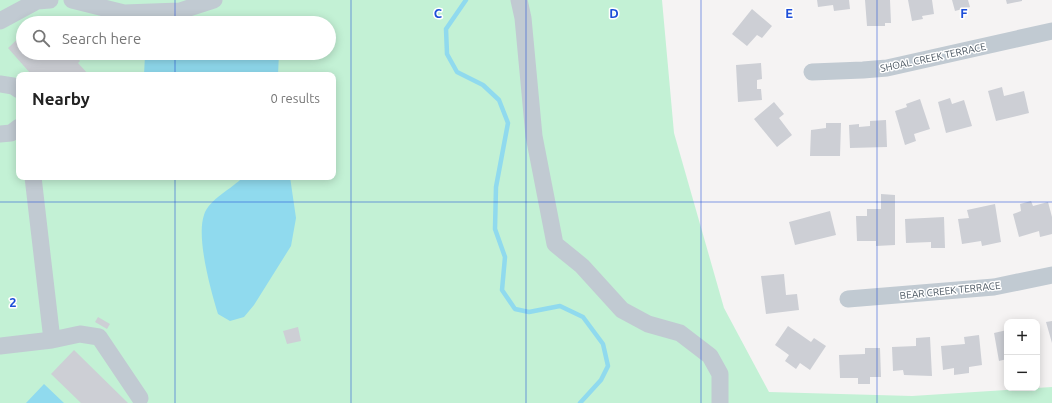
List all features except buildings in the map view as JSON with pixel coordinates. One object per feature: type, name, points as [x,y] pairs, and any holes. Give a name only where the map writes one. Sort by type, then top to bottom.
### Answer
[{"type":"street","points":[[0,21],[37,1],[50,0]]},
{"type":"street","points":[[72,0],[124,13],[180,11],[214,0]]},
{"type":"street","points":[[519,0],[524,18],[534,136],[554,244],[582,266],[622,310],[648,324],[680,333],[710,356],[720,374],[720,403]]},
{"type":"street","name":"SHOAL CREEK TERRACE","points":[[812,72],[887,68],[1052,31]]},
{"type":"street","points":[[0,84],[13,86],[16,88]]},
{"type":"street","points":[[0,134],[11,133],[16,130]]},
{"type":"street","points":[[33,180],[52,340]]},
{"type":"street","name":"BEAR CREEK TERRACE","points":[[848,299],[994,287],[1052,275]]},
{"type":"street","points":[[0,346],[52,340],[80,334],[99,337],[140,398]]},
{"type":"green space","points":[[0,0],[662,0],[674,133],[724,308],[769,392],[912,396],[1004,390],[1040,391],[1040,388],[1052,387],[1052,403],[0,403]]},
{"type":"water","points":[[145,60],[279,60],[278,72],[144,72]]},
{"type":"water","points":[[290,180],[296,218],[291,246],[254,305],[244,317],[230,321],[218,314],[215,304],[205,264],[202,225],[204,215],[211,204],[238,181]]},
{"type":"water","points":[[44,384],[64,403],[26,403]]},
{"type":"waterway","points":[[466,0],[446,29],[447,54],[457,72],[483,85],[499,100],[508,123],[496,187],[495,229],[505,257],[502,290],[515,309],[529,312],[560,306],[583,317],[603,344],[608,366],[601,380],[580,403]]}]
